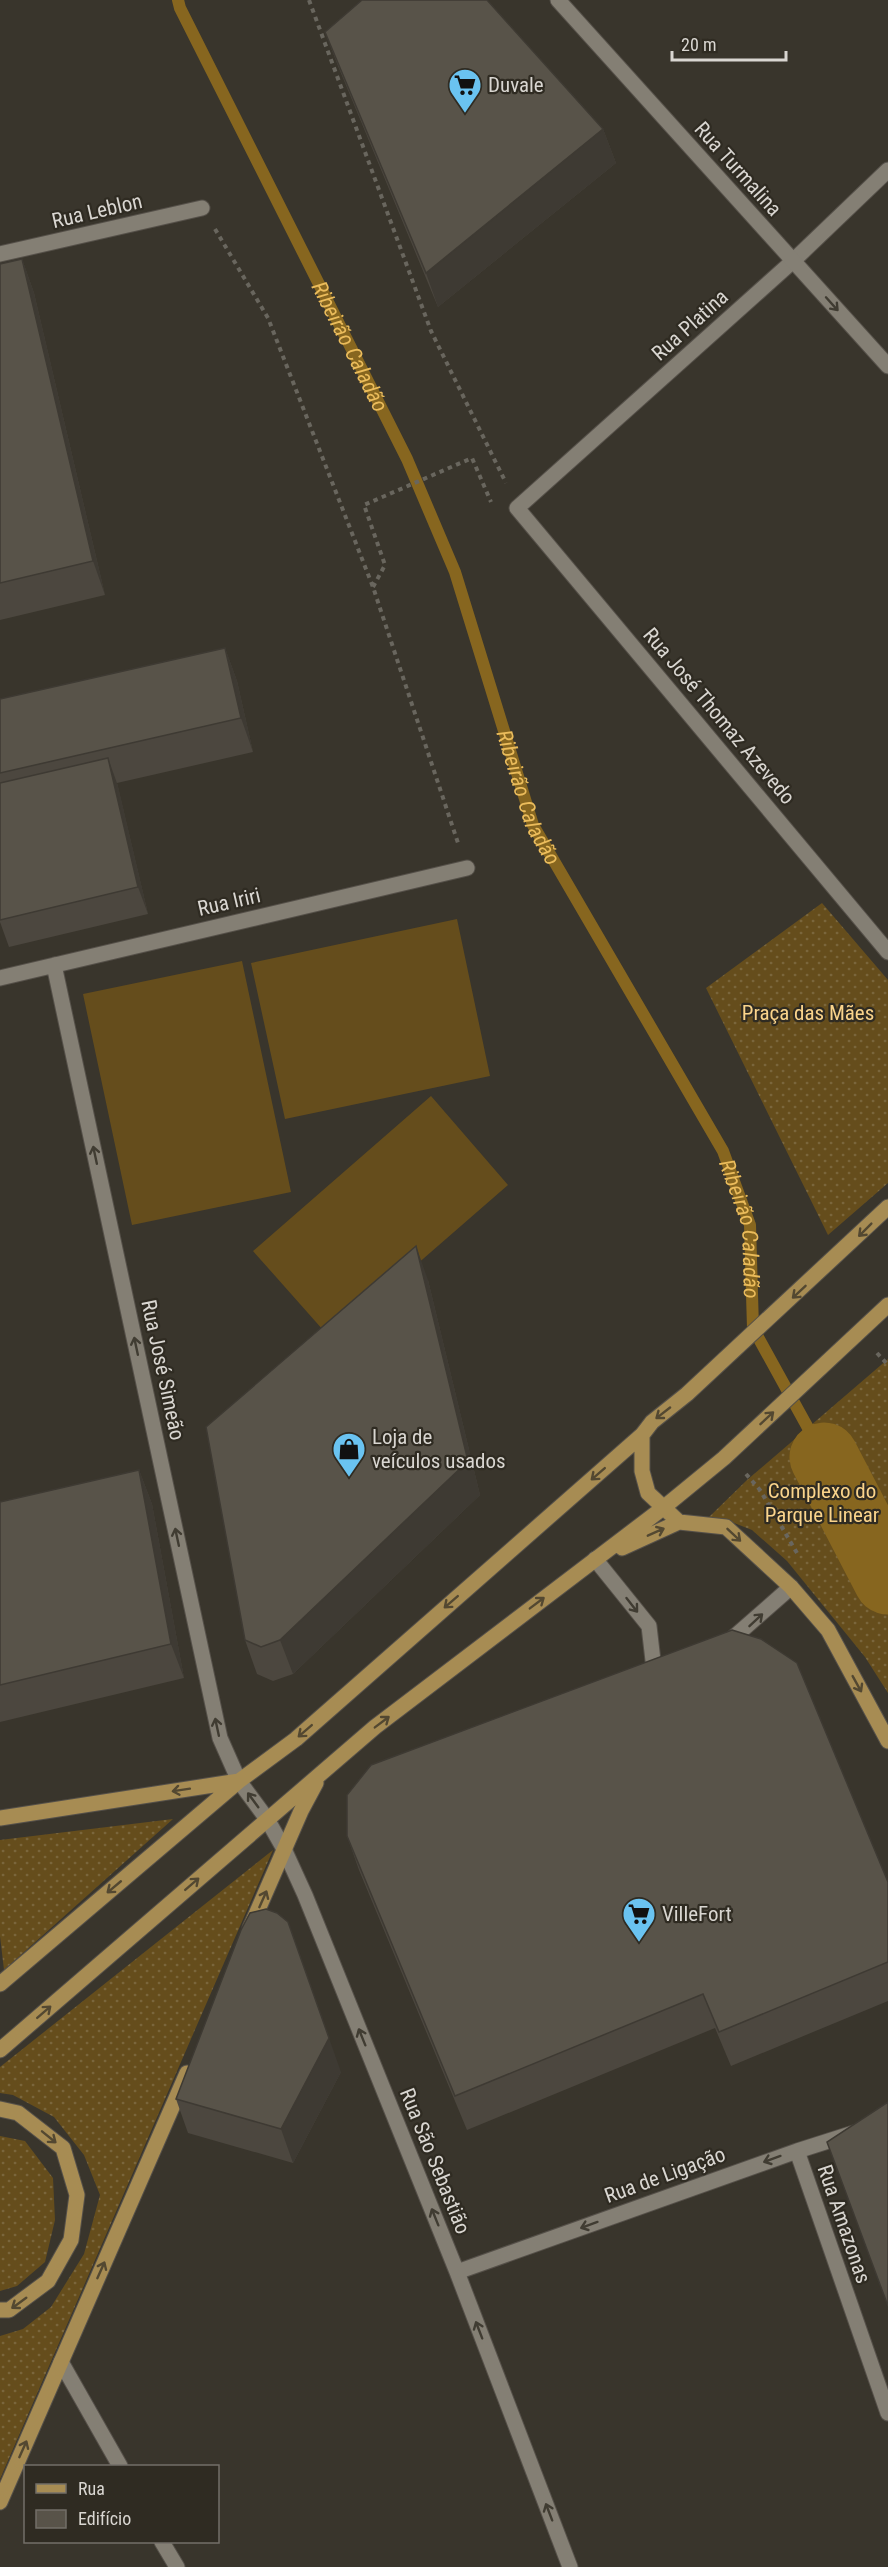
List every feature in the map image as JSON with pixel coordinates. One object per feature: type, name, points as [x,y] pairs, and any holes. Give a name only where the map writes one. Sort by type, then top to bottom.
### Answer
[{"type":"main road","points":[[0,1984],[239,1781],[296,1739],[642,1435],[652,1422],[687,1394],[888,1207]]},
{"type":"main road","points":[[0,2050],[375,1727],[663,1508],[724,1458],[888,1305]]},
{"type":"main road","points":[[642,1435],[642,1471],[648,1493],[679,1522]]},
{"type":"main road","points":[[595,1559],[679,1522],[726,1527],[790,1587],[828,1630],[888,1741]]},
{"type":"main road","points":[[243,1945],[284,1849],[321,1773]]},
{"type":"main road","points":[[0,1818],[239,1781]]},
{"type":"main road","points":[[0,2502],[195,2055]]},
{"type":"main road","points":[[0,2109],[18,2112],[63,2148],[77,2195],[71,2240],[48,2281],[9,2310],[0,2310]]},
{"type":"street","name":"Rua Turmalina","points":[[558,0],[888,366]]},
{"type":"street","name":"Rua Platina","points":[[518,508],[793,261],[888,170]]},
{"type":"street","name":"Rua Leblon","points":[[0,254],[202,208]]},
{"type":"street","name":"Rua José Thomaz Azevedo","points":[[518,508],[888,952]]},
{"type":"street","name":"Rua Iriri","points":[[0,978],[467,868]]},
{"type":"street","name":"Rua José Simeão","points":[[54,965],[220,1738],[239,1781]]},
{"type":"street","points":[[595,1559],[649,1626],[656,1686]]},
{"type":"street","points":[[716,1654],[790,1587]]},
{"type":"street","name":"Rua São Sebastião","points":[[239,1781],[267,1819],[305,1895],[457,2272],[570,2567]]},
{"type":"street","name":"Rua de Ligação","points":[[457,2272],[796,2151],[888,2122]]},
{"type":"street","name":"Rua Amazonas","points":[[796,2151],[888,2413]]},
{"type":"street","points":[[61,2362],[119,2465]]},
{"type":"street","points":[[163,2543],[177,2567]]},
{"type":"path","points":[[309,0],[431,331],[518,508]]},
{"type":"path","points":[[202,208],[268,318],[373,587],[467,868]]},
{"type":"path","points":[[373,587],[385,565],[364,504],[472,458]]},
{"type":"path","points":[[872,1348],[888,1365]]},
{"type":"path","points":[[744,1473],[760,1490]]},
{"type":"green space","name":"Praça das Mães","points":[[822,903],[888,980],[888,1183],[828,1235],[706,988]]},
{"type":"green space","points":[[457,919],[490,1076],[285,1119],[251,963]]},
{"type":"green space","points":[[242,961],[291,1192],[132,1225],[83,994]]},
{"type":"green space","points":[[431,1096],[508,1185],[331,1339],[253,1251]]},
{"type":"green space","name":"Complexo do Parque Linear","points":[[888,1359],[888,1693],[865,1657],[787,1561],[752,1530],[729,1521],[708,1518],[747,1480]]},
{"type":"green space","points":[[173,1819],[4,1970],[0,1936],[0,1840]]},
{"type":"green space","points":[[273,1850],[0,2479],[0,2336],[23,2329],[51,2307],[84,2254],[100,2195],[84,2155],[54,2117],[13,2095],[0,2093],[0,2067]]},
{"type":"green space","points":[[0,2136],[25,2141],[53,2178],[55,2220],[45,2262],[17,2286],[0,2291]]},
{"type":"building","name":"Duvale","points":[[362,0],[487,0],[603,129],[426,273],[325,32]]},
{"type":"building","points":[[22,259],[93,561],[0,583],[0,264]]},
{"type":"building","points":[[225,648],[241,718],[0,773],[0,699]]},
{"type":"building","points":[[108,758],[138,887],[0,920],[0,783]]},
{"type":"building","name":"Loja de veículos usados","points":[[416,1246],[468,1461],[280,1640],[261,1647],[245,1640],[206,1427]]},
{"type":"building","points":[[139,1470],[171,1644],[0,1685],[0,1502]]},
{"type":"building","name":"VilleFort","points":[[732,1630],[761,1639],[797,1663],[888,1882],[888,1962],[719,2032],[703,1994],[455,2096],[347,1836],[347,1795],[371,1765]]},
{"type":"building","points":[[266,1909],[277,1913],[288,1922],[329,2038],[281,2129],[176,2099],[241,1930],[250,1913]]},
{"type":"building","points":[[888,2102],[888,2306],[827,2142]]},
{"type":"waterway","name":"Ribeirão Caladão","points":[[178,0],[407,459],[455,572],[533,825],[723,1151],[750,1225],[753,1328],[824,1457]]},
{"type":"waterway","name":"Ribeirão Caladão","points":[[824,1457],[888,1580]]},
{"type":"place","name":"Duvale","points":[[465,114]]},
{"type":"place","name":"Loja de veículos usados","points":[[349,1478]]},
{"type":"place","name":"VilleFort","points":[[639,1943]]}]
